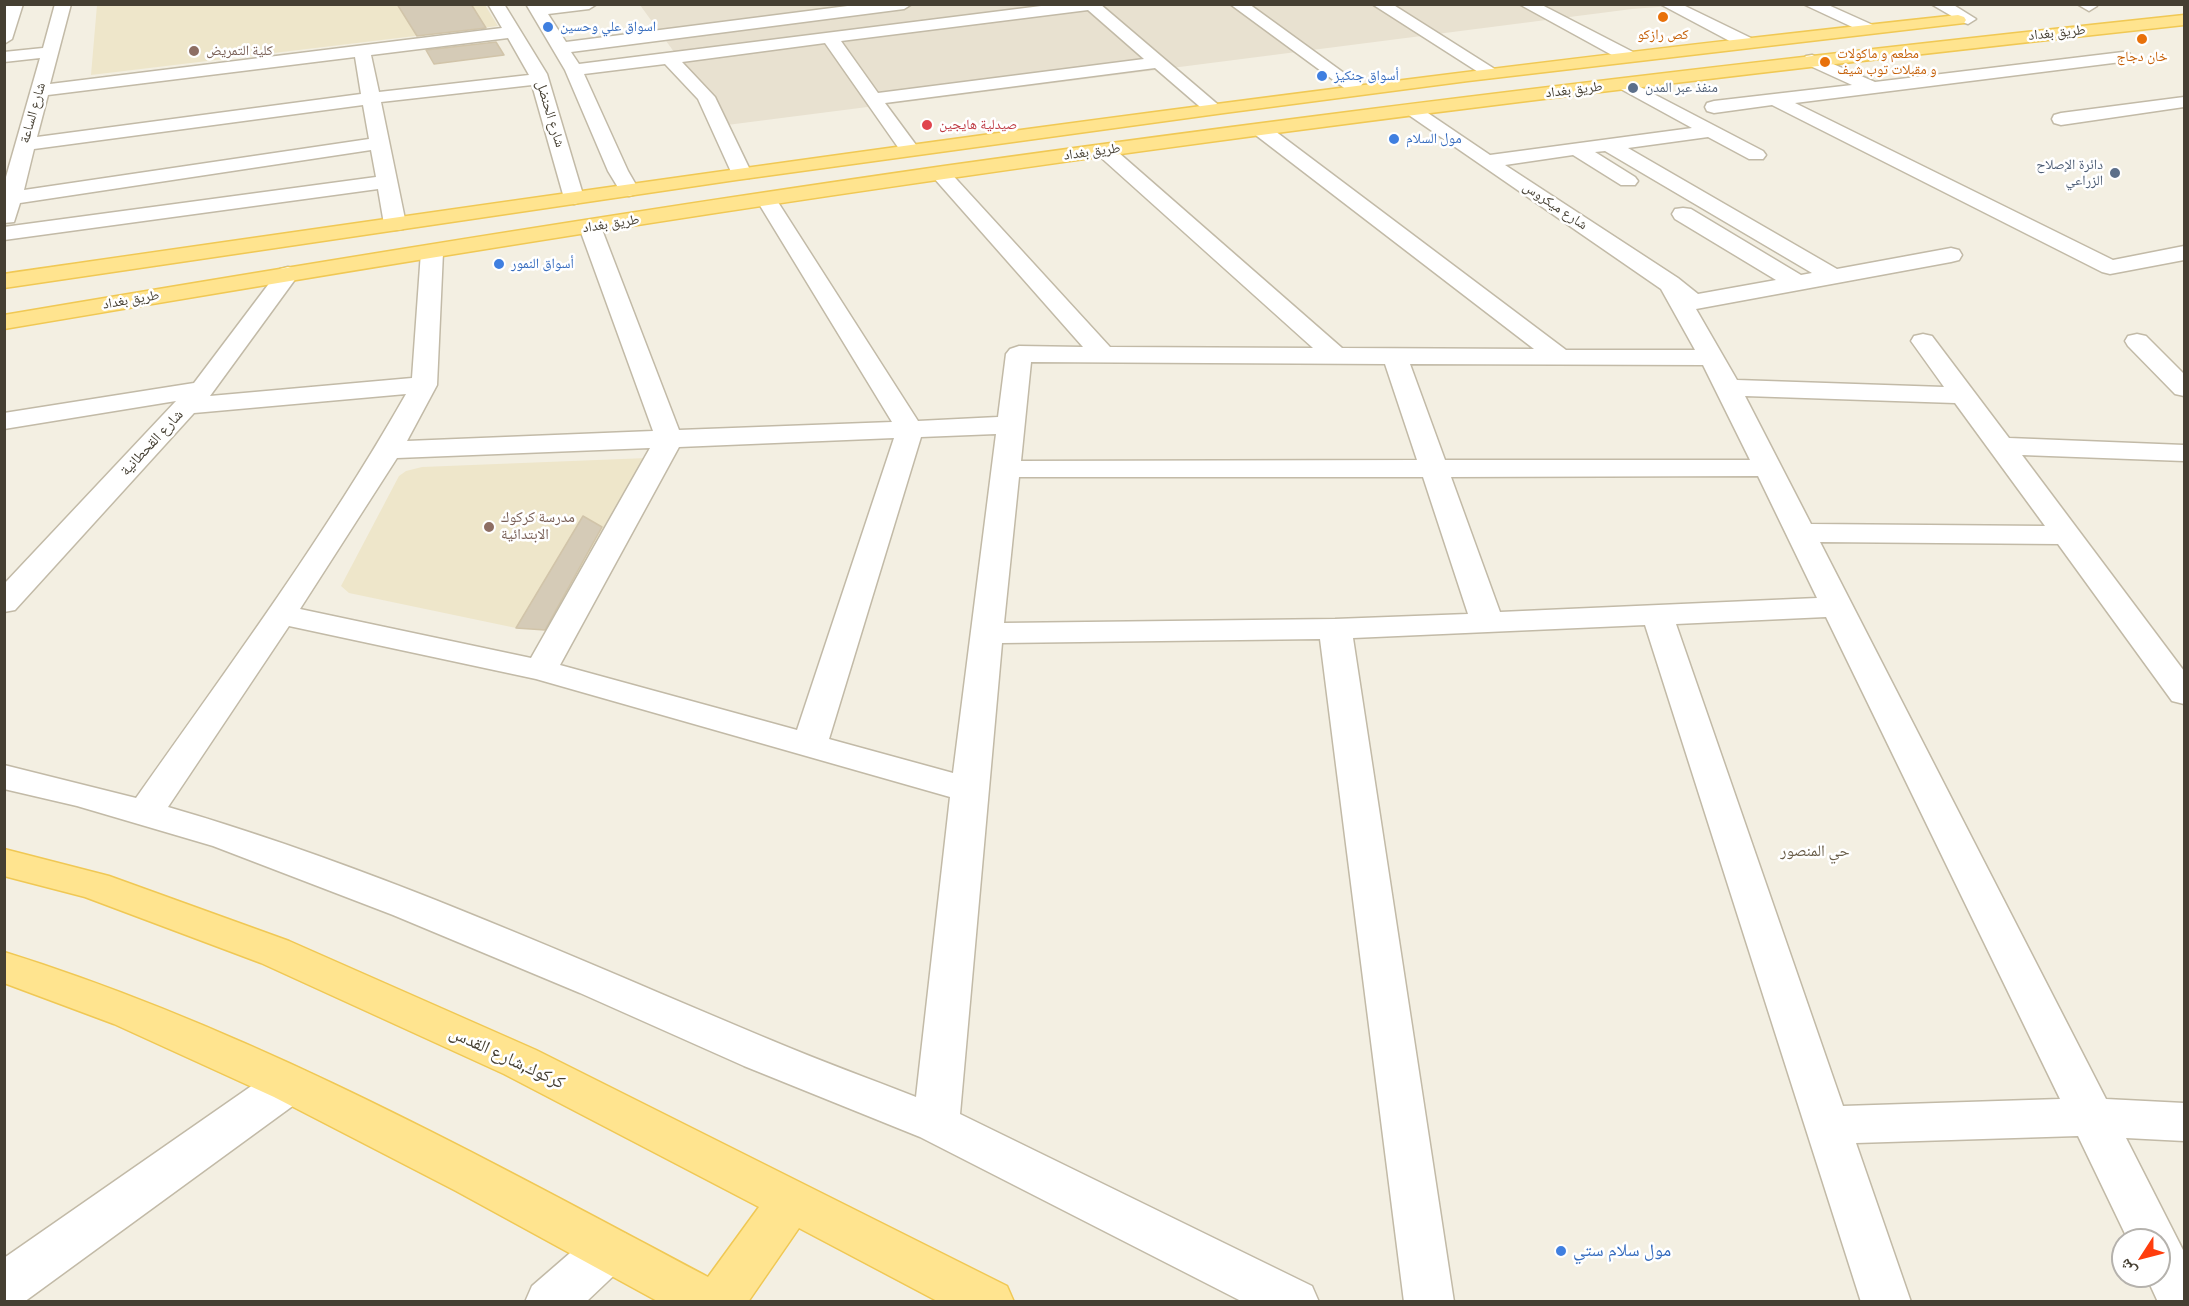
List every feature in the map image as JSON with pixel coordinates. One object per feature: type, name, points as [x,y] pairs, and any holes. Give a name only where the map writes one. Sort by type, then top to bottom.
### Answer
[{"type":"main road","name":"طريق بغداد","points":[[2080,7],[2109,4]]},
{"type":"main road","name":"طريق بغداد","points":[[4,281],[909,149],[1213,108],[1694,48],[1990,16]]},
{"type":"main road","name":"طريق بغداد","points":[[4,322],[288,274],[766,199],[1104,150],[1812,60],[2184,20]]},
{"type":"main road","points":[[1694,48],[1688,54],[1688,59],[1706,67],[1725,71]]},
{"type":"main road","points":[[1416,82],[1447,95],[1454,105]]},
{"type":"main road","name":"كركوك,شارع القدس","points":[[4,862],[95,886],[275,952],[520,1062],[989,1302]]},
{"type":"main road","points":[[4,967],[51,982],[173,1031],[289,1084],[467,1172],[707,1302]]},
{"type":"main road","points":[[719,1302],[791,1201]]},
{"type":"street","points":[[6,29],[15,4]]},
{"type":"street","name":"شارع الساعة","points":[[4,221],[63,4]]},
{"type":"street","name":"شارع الحنضل","points":[[496,4],[540,79],[574,198]]},
{"type":"street","points":[[589,4],[536,8],[574,70],[618,171],[629,190]]},
{"type":"street","points":[[561,48],[904,4]]},
{"type":"street","points":[[1238,4],[1358,89]]},
{"type":"street","points":[[1380,4],[1492,73]]},
{"type":"street","points":[[1527,4],[1627,56]]},
{"type":"street","points":[[1668,4],[1745,42]]},
{"type":"street","points":[[1811,4],[1869,29]]},
{"type":"street","points":[[1939,4],[1968,19]]},
{"type":"street","points":[[574,70],[1090,5],[1213,108]]},
{"type":"street","points":[[39,91],[513,32]]},
{"type":"street","points":[[830,38],[909,149]]},
{"type":"street","points":[[363,51],[395,224]]},
{"type":"street","points":[[4,57],[50,52]]},
{"type":"street","points":[[1714,107],[2123,57]]},
{"type":"street","points":[[669,58],[706,97],[742,174]]},
{"type":"street","points":[[1812,60],[1872,87]]},
{"type":"street","points":[[872,99],[1159,62]]},
{"type":"street","points":[[24,145],[371,98],[540,79]]},
{"type":"street","points":[[1625,84],[1756,155]]},
{"type":"street","points":[[1774,99],[2110,267],[2184,253]]},
{"type":"street","points":[[2061,119],[2184,102]]},
{"type":"street","name":"شارع ميكروس","points":[[1412,111],[1488,160],[1683,296]]},
{"type":"street","points":[[1260,129],[1560,357]]},
{"type":"street","points":[[1488,160],[1710,131]]},
{"type":"street","points":[[10,198],[381,143]]},
{"type":"street","points":[[1609,145],[1833,276]]},
{"type":"street","points":[[1576,149],[1646,192]]},
{"type":"street","points":[[1104,150],[1336,356]]},
{"type":"street","points":[[569,176],[587,181],[604,178],[618,171]]},
{"type":"street","points":[[940,173],[1104,355]]},
{"type":"street","points":[[4,234],[388,182]]},
{"type":"street","points":[[766,199],[910,429],[810,745]]},
{"type":"street","points":[[1666,204],[1797,283]]},
{"type":"street","points":[[542,669],[669,439],[590,227]]},
{"type":"street","points":[[145,813],[281,615],[388,450],[424,385],[432,252]]},
{"type":"street","points":[[1951,255],[1797,283],[1683,296],[2147,1228]]},
{"type":"street","name":"شارع القحطانية","points":[[4,603],[194,398],[288,274]]},
{"type":"street","points":[[1923,341],[2184,694]]},
{"type":"street","points":[[2137,341],[2184,388]]},
{"type":"street","points":[[936,1124],[969,790],[1019,354],[1560,357],[1963,395]]},
{"type":"street","points":[[1395,356],[1487,622]]},
{"type":"street","points":[[4,421],[194,398],[424,385]]},
{"type":"street","points":[[388,450],[1010,425]]},
{"type":"street","points":[[2000,446],[2184,453]]},
{"type":"street","points":[[1005,469],[1768,468]]},
{"type":"street","points":[[1800,533],[2067,535]]},
{"type":"street","points":[[987,633],[1335,629],[1838,606]]},
{"type":"street","points":[[1657,614],[1886,1302]]},
{"type":"street","points":[[281,615],[542,669],[969,790]]},
{"type":"street","points":[[1335,629],[1429,1302]]},
{"type":"street","points":[[4,777],[145,813],[226,837],[363,888],[595,982],[759,1054],[936,1124],[1294,1302]]},
{"type":"street","points":[[4,1287],[289,1084]]},
{"type":"street","points":[[1828,1125],[2092,1117],[2184,1122]]},
{"type":"street","points":[[550,1302],[609,1249]]},
{"type":"street","points":[[2171,1275],[2184,1302]]},
{"type":"shaded area","name":"كلية التمريض","points":[[97,5],[485,5],[498,26],[91,75]]},
{"type":"shaded area","points":[[640,5],[1684,5],[1632,9],[727,125]]},
{"type":"shaded area","name":"مدرسة كركوك الابتدائية","points":[[647,458],[549,630],[516,628],[349,593],[341,586],[399,476],[406,471],[422,467]]},
{"type":"building","points":[[397,4],[471,4],[486,28],[417,36]]},
{"type":"building","points":[[496,42],[504,55],[434,64],[426,50]]},
{"type":"building","points":[[583,516],[602,527],[545,630],[516,628]]},
{"type":"place","name":"كص رازكو","points":[[1663,17]]},
{"type":"place","name":"اسواق علي وحسين","points":[[548,27]]},
{"type":"place","name":"خان دجاج","points":[[2142,39]]},
{"type":"place","name":"كلية التمريض","points":[[194,51]]},
{"type":"place","name":"مطعم و ماكولات و مقبلات توب شيف","points":[[1825,62]]},
{"type":"place","name":"أسواق جنكيز","points":[[1322,76]]},
{"type":"place","name":"منفذ عبر المدن","points":[[1633,88]]},
{"type":"place","name":"صيدلية هايجين","points":[[927,125]]},
{"type":"place","name":"مول السلام","points":[[1394,139]]},
{"type":"place","name":"دائرة الإصلاح الزراعي","points":[[2115,173]]},
{"type":"place","name":"أسواق النمور","points":[[499,264]]},
{"type":"place","name":"مدرسة كركوك الابتدائية","points":[[489,527]]},
{"type":"place","name":"مول سلام ستي","points":[[1561,1251]]},
{"type":"district","name":"حي المنصور","points":[[1815,852]]}]
